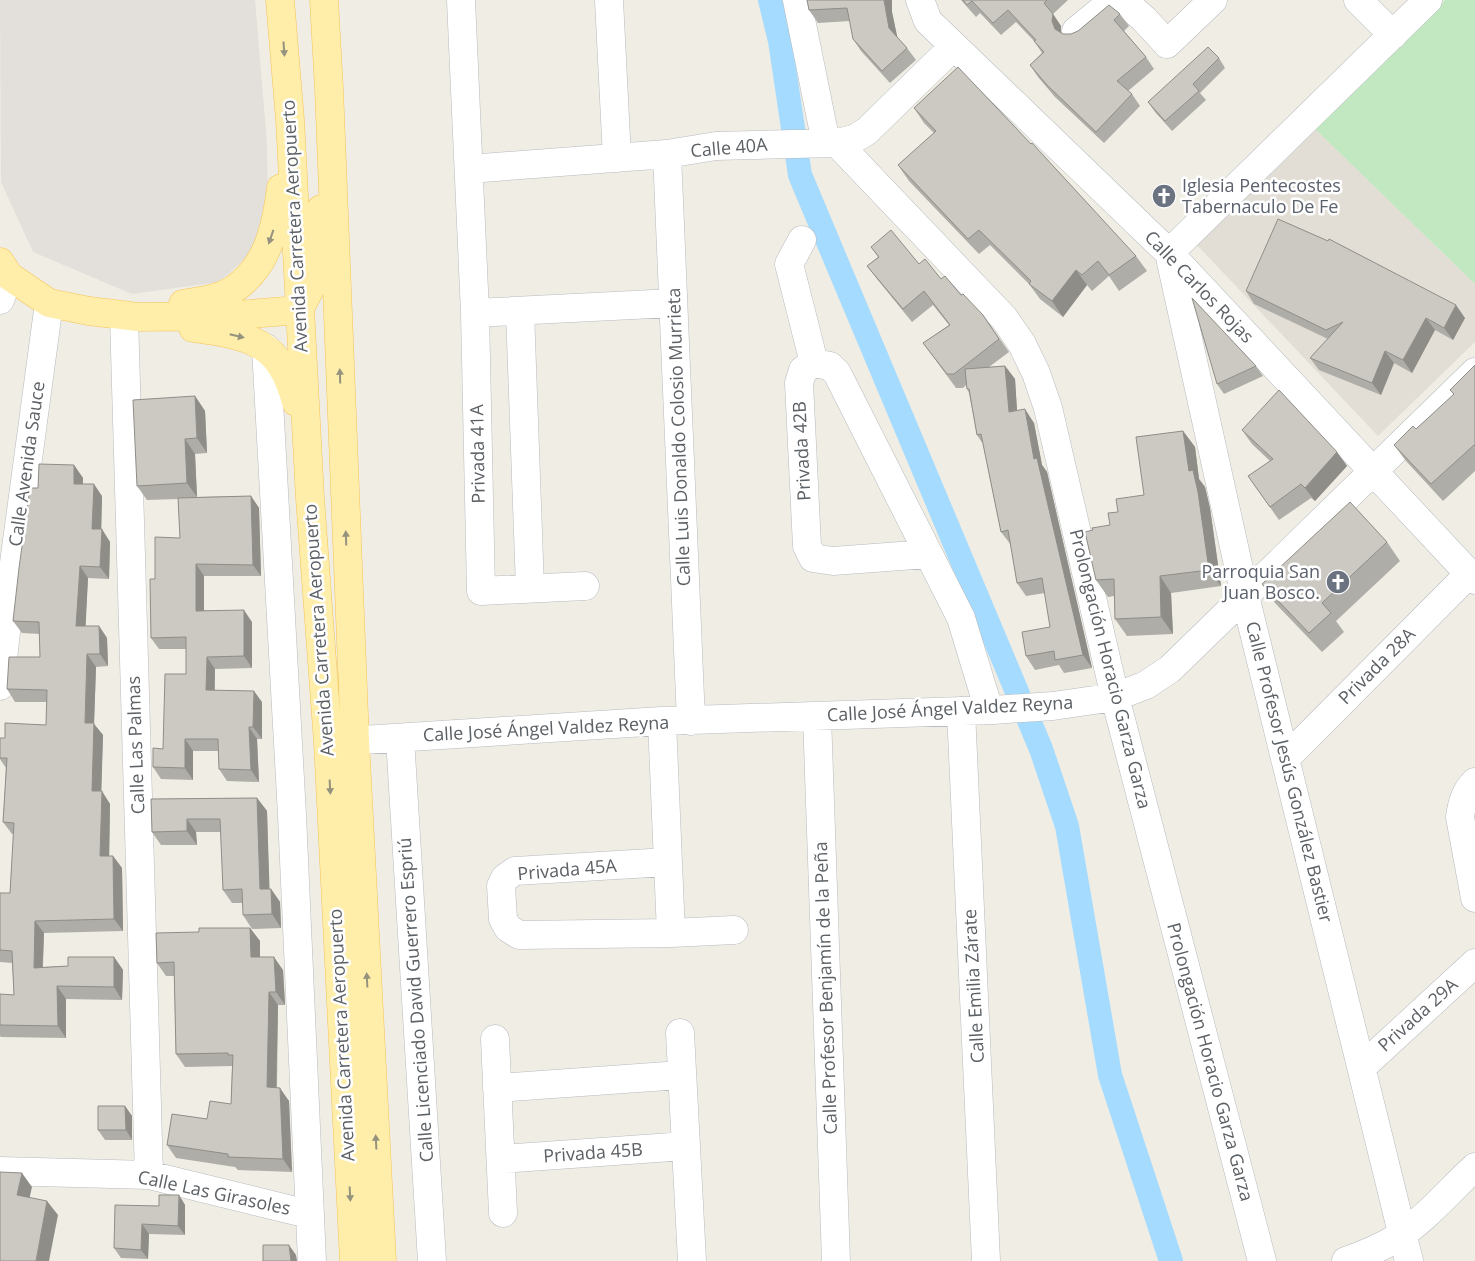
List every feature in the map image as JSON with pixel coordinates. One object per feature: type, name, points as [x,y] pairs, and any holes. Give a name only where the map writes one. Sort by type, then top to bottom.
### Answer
[{"type":"main road","name":"Avenida Carretera Aeropuerto","points":[[280,0],[290,120],[310,498],[328,742],[354,1261]]},
{"type":"main road","name":"Avenida Carretera Aeropuerto","points":[[324,0],[332,148],[354,741],[382,1261]]},
{"type":"main road","points":[[131,316],[215,298],[233,290],[259,266],[273,233],[290,120]]},
{"type":"main road","points":[[3,280],[49,303],[89,311],[131,316],[224,316],[299,310],[310,287],[323,187],[332,148]]},
{"type":"main road","points":[[131,316],[166,325],[243,337],[266,348],[279,361],[290,381],[308,464]]},
{"type":"main road","points":[[310,498],[325,532],[335,592],[343,692],[354,741]]},
{"type":"street","points":[[461,0],[475,313],[673,303]]},
{"type":"street","points":[[609,0],[617,158]]},
{"type":"street","points":[[797,0],[824,143]]},
{"type":"street","name":"Calle Carlos Rojas","points":[[920,0],[928,21],[1169,253],[1472,577]]},
{"type":"street","points":[[1076,32],[1114,0]]},
{"type":"street","points":[[1122,0],[1144,19],[1167,44],[1213,0]]},
{"type":"street","points":[[1358,0],[1393,35]]},
{"type":"street","points":[[1169,253],[1428,0]]},
{"type":"street","name":"Calle 40A","points":[[468,169],[667,154],[716,146],[824,143],[854,139],[867,131],[954,47]]},
{"type":"street","name":"Prolongación Horacio Garza Garza","points":[[824,143],[1004,318],[1026,351],[1036,373],[1048,408],[1115,697],[1262,1261]]},
{"type":"street","name":"Calle Luis Donaldo Colosio Murrieta","points":[[667,154],[691,721]]},
{"type":"street","points":[[802,240],[789,264],[814,363],[830,366],[837,373],[961,618],[991,710]]},
{"type":"street","name":"Calle Profesor Jesús González Bastier","points":[[1169,253],[1245,596],[1409,1261]]},
{"type":"street","name":"Calle Avenida Sauce","points":[[0,686],[12,578],[49,303]]},
{"type":"street","points":[[520,311],[530,588]]},
{"type":"street","name":"Privada 41A","points":[[475,313],[481,591],[584,586]]},
{"type":"street","name":"Calle Las Palmas","points":[[131,316],[148,1175]]},
{"type":"street","points":[[266,348],[292,815],[308,1214],[312,1261]]},
{"type":"street","name":"Privada 42B","points":[[814,363],[803,370],[799,382],[807,546],[813,558],[833,561],[928,554]]},
{"type":"street","name":"Calle José Ángel Valdez Reyna","points":[[328,742],[662,722],[991,710],[1053,706],[1115,697],[1146,685],[1170,669],[1475,372]]},
{"type":"street","name":"Privada 28A","points":[[1285,759],[1472,577]]},
{"type":"street","name":"Calle Emilia Zárate","points":[[961,711],[986,1261]]},
{"type":"street","name":"Calle Profesor Benjamín de la Peña","points":[[817,716],[836,1261]]},
{"type":"street","points":[[662,722],[671,933]]},
{"type":"street","name":"Calle Licenciado David Guerrero Espriú","points":[[400,738],[432,1261]]},
{"type":"street","points":[[1473,788],[1461,804],[1460,816],[1475,898]]},
{"type":"street","name":"Privada 45A","points":[[668,862],[515,871],[505,878],[501,886],[503,919],[508,928],[520,935],[671,933],[734,930]]},
{"type":"street","name":"Privada 29A","points":[[1362,1067],[1475,964]]},
{"type":"street","points":[[680,1034],[692,1261]]},
{"type":"street","points":[[495,1039],[503,1213]]},
{"type":"street","points":[[497,1088],[682,1076]]},
{"type":"street","name":"Privada 45B","points":[[501,1160],[686,1146]]},
{"type":"street","points":[[1346,1261],[1372,1251],[1403,1233],[1427,1214],[1475,1167]]},
{"type":"street","name":"Calle Las Girasoles","points":[[0,1171],[148,1175],[308,1214]]},
{"type":"shaded area","points":[[0,0],[255,0],[267,144],[268,202],[255,250],[219,282],[132,294],[33,252],[1,182]]},
{"type":"shaded area","points":[[1314,128],[1475,284],[1475,342],[1378,436],[1195,243]]},
{"type":"green space","points":[[1445,0],[1475,0],[1475,284],[1314,128]]},
{"type":"building","points":[[807,0],[884,0],[889,28],[907,48],[882,71],[853,39],[847,8],[809,10]]},
{"type":"building","points":[[963,0],[1047,0],[1044,3],[1053,14],[1052,21],[1055,29],[1063,34],[1071,34],[1078,31],[1109,5],[1120,14],[1114,20],[1146,57],[1117,81],[1132,94],[1096,132],[1047,85],[1030,65],[1044,52],[1034,41],[1036,40],[1008,10],[993,23],[972,1],[967,5]]},
{"type":"building","points":[[1208,47],[1219,58],[1193,84],[1199,91],[1165,121],[1148,102]]},
{"type":"building","points":[[958,67],[1032,143],[1136,256],[1109,275],[1098,261],[1082,275],[1076,270],[1052,301],[1029,284],[1031,281],[979,230],[968,239],[898,165],[936,131],[914,108]]},
{"type":"building","points":[[1278,219],[1328,241],[1329,239],[1456,305],[1444,328],[1426,318],[1403,360],[1385,351],[1372,383],[1310,358],[1343,322],[1326,330],[1246,291]]},
{"type":"building","points":[[891,230],[919,264],[925,259],[941,279],[945,276],[961,295],[963,294],[983,315],[999,339],[954,374],[947,374],[923,343],[950,325],[924,291],[903,309],[867,266],[879,257],[871,247]]},
{"type":"building","points":[[1192,298],[1256,366],[1217,384]]},
{"type":"building","points":[[1475,365],[1475,446],[1431,484],[1394,445],[1413,426],[1416,429],[1454,394],[1450,390]]},
{"type":"building","points":[[1005,366],[1009,412],[1025,409],[1034,459],[1037,458],[1083,655],[1055,660],[1054,651],[1026,656],[1022,632],[1050,627],[1042,578],[1017,583],[1008,530],[1001,532],[981,434],[977,435],[969,389],[967,389],[965,369]]},
{"type":"building","points":[[1279,390],[1337,452],[1305,488],[1301,484],[1270,507],[1248,476],[1273,459],[1242,430]]},
{"type":"building","points":[[195,396],[197,438],[185,439],[187,483],[137,486],[133,400]]},
{"type":"building","points":[[1183,431],[1189,471],[1193,470],[1198,492],[1209,570],[1160,576],[1161,617],[1115,619],[1114,579],[1096,580],[1085,532],[1093,530],[1092,528],[1110,525],[1108,513],[1118,512],[1116,499],[1144,495],[1136,437]]},
{"type":"building","points":[[39,464],[74,465],[74,484],[94,484],[92,529],[102,529],[100,567],[80,566],[76,626],[99,626],[100,654],[87,654],[85,723],[94,723],[92,791],[102,791],[100,856],[113,856],[114,919],[35,921],[34,968],[68,966],[68,957],[114,957],[114,987],[57,986],[58,1026],[0,1025],[0,994],[14,995],[12,951],[0,950],[0,893],[10,893],[14,823],[3,822],[7,758],[0,758],[0,738],[5,738],[5,723],[46,725],[47,690],[7,689],[9,657],[40,657],[39,622],[13,621],[30,488],[38,488]]},
{"type":"building","points":[[251,496],[253,565],[196,564],[196,611],[244,610],[244,656],[207,657],[206,690],[254,691],[253,727],[249,727],[251,770],[219,769],[218,739],[185,739],[185,768],[153,767],[153,748],[163,749],[165,674],[186,674],[186,637],[151,638],[150,579],[155,579],[155,537],[180,538],[178,498]]},
{"type":"building","points":[[1350,502],[1387,542],[1322,603],[1331,613],[1309,633],[1262,584]]},
{"type":"building","points":[[257,798],[260,889],[271,889],[272,914],[243,915],[242,889],[223,890],[220,819],[187,819],[187,831],[152,832],[151,799]]},
{"type":"building","points":[[199,928],[250,928],[251,957],[274,957],[276,992],[269,992],[267,1087],[280,1088],[283,1159],[228,1157],[228,1154],[167,1145],[172,1114],[207,1119],[210,1101],[231,1104],[233,1055],[228,1055],[228,1053],[176,1054],[174,962],[157,963],[156,933],[199,932]]},
{"type":"building","points":[[98,1106],[125,1106],[126,1130],[98,1130]]},
{"type":"building","points":[[0,1172],[22,1173],[17,1195],[47,1201],[36,1261],[0,1261]]},
{"type":"building","points":[[159,1195],[179,1195],[178,1226],[142,1224],[141,1250],[114,1248],[115,1205],[159,1206]]},
{"type":"building","points":[[263,1245],[289,1245],[291,1261],[263,1261]]},
{"type":"waterway","points":[[770,0],[780,41],[800,175],[1041,749],[1067,826],[1110,1075],[1171,1261]]},
{"type":"place","name":"Iglesia Pentecostes Tabernaculo De Fe","points":[[1164,196]]},
{"type":"place","name":"Parroquia San Juan Bosco.","points":[[1338,582]]}]
